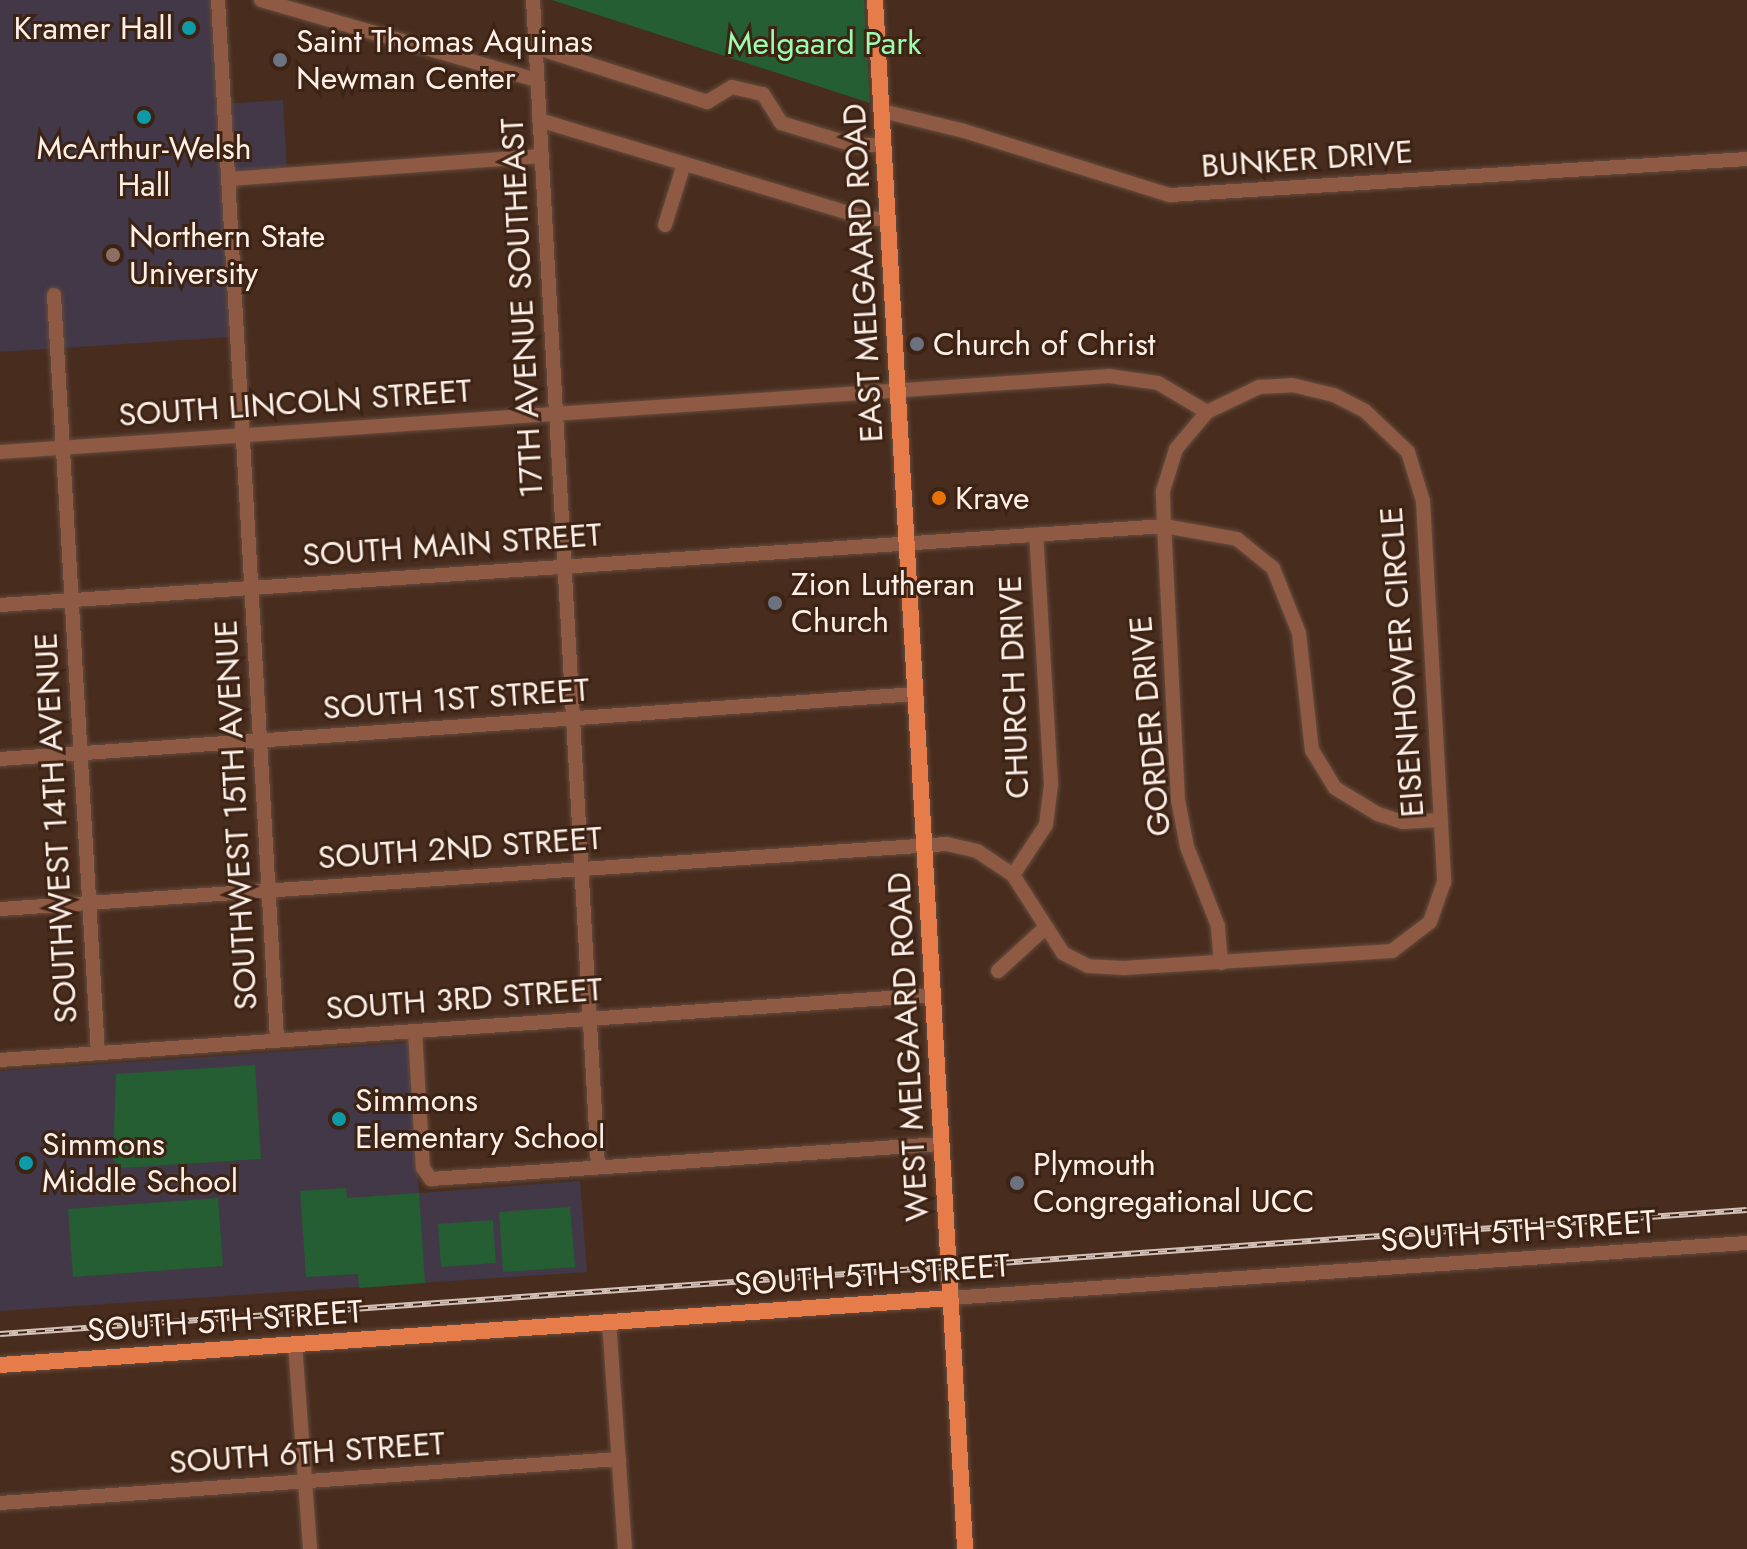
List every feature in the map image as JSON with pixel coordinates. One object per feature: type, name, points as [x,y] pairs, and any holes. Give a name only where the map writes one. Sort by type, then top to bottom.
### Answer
[{"type":"main road","name":"EAST MELGAARD ROAD","points":[[875,0],[907,542]]},
{"type":"main road","name":"WEST MELGAARD ROAD","points":[[907,542],[965,1549]]},
{"type":"main road","name":"SOUTH 5TH STREET","points":[[0,1365],[950,1298]]},
{"type":"street","name":"SOUTHWEST 15TH AVENUE","points":[[218,0],[277,1040]]},
{"type":"street","points":[[261,0],[537,80]]},
{"type":"street","name":"17TH AVENUE SOUTHEAST","points":[[533,0],[598,1166]]},
{"type":"street","points":[[535,47],[707,102],[732,87],[763,94],[781,123],[854,145],[884,145]]},
{"type":"street","name":"BUNKER DRIVE","points":[[882,111],[964,131],[1170,195],[1747,159]]},
{"type":"street","points":[[539,120],[888,220]]},
{"type":"street","points":[[229,179],[542,156]]},
{"type":"street","points":[[665,225],[684,164]]},
{"type":"street","name":"SOUTHWEST 14TH AVENUE","points":[[54,295],[98,1053]]},
{"type":"street","name":"SOUTH LINCOLN STREET","points":[[0,452],[898,389],[1135,377],[1158,383],[1207,412]]},
{"type":"street","name":"EISENHOWER CIRCLE","points":[[924,846],[962,845],[1013,875],[1063,953],[1088,966],[1221,963],[1380,954],[1420,934],[1438,910],[1444,882],[1423,501],[1408,452],[1365,411],[1334,395],[1292,385],[1259,387],[1207,412],[1176,449],[1163,491],[1164,526]]},
{"type":"street","points":[[907,542],[1164,526],[1237,539],[1273,568],[1299,633],[1312,750],[1335,788],[1390,818],[1441,820]]},
{"type":"street","name":"GORDER DRIVE","points":[[1164,526],[1178,800],[1187,847],[1218,926],[1221,963]]},
{"type":"street","name":"CHURCH DRIVE","points":[[1013,875],[1046,825],[1051,784],[1036,534]]},
{"type":"street","name":"SOUTH MAIN STREET","points":[[0,605],[907,542]]},
{"type":"street","name":"SOUTH 1ST STREET","points":[[0,759],[916,694]]},
{"type":"street","name":"SOUTH 2ND STREET","points":[[0,909],[924,846]]},
{"type":"street","points":[[998,971],[1045,928]]},
{"type":"street","name":"SOUTH 3RD STREET","points":[[0,1060],[933,995]]},
{"type":"street","points":[[415,1031],[426,1178],[941,1144]]},
{"type":"street","name":"SOUTH 5TH STREET","points":[[950,1298],[1747,1243]]},
{"type":"street","points":[[609,1321],[625,1549]]},
{"type":"street","points":[[295,1344],[310,1549]]},
{"type":"street","name":"SOUTH 6TH STREET","points":[[0,1503],[619,1459]]},
{"type":"shaded area","name":"Northern State University","points":[[0,0],[211,0],[224,104],[283,100],[287,170],[222,175],[231,337],[0,352]]},
{"type":"shaded area","points":[[408,1043],[419,1193],[580,1181],[587,1272],[0,1311],[0,1071]]},
{"type":"green space","name":"Melgaard Park","points":[[552,0],[864,0],[870,103]]},
{"type":"green space","points":[[255,1065],[261,1159],[122,1168],[113,1160],[116,1074]]},
{"type":"green space","points":[[346,1188],[347,1198],[419,1193],[425,1283],[359,1288],[358,1274],[306,1277],[300,1191]]},
{"type":"green space","points":[[218,1198],[223,1266],[73,1277],[68,1209]]},
{"type":"green space","points":[[570,1207],[575,1267],[503,1272],[499,1212]]},
{"type":"green space","points":[[493,1220],[496,1263],[441,1267],[438,1224]]},
{"type":"railway","points":[[0,1334],[1747,1210]]},
{"type":"place","name":"Kramer Hall","points":[[189,28]]},
{"type":"place","name":"Saint Thomas Aquinas Newman Center","points":[[280,60]]},
{"type":"place","name":"McArthur-Welsh Hall","points":[[144,117]]},
{"type":"place","name":"Northern State University","points":[[113,255]]},
{"type":"place","name":"Church of Christ","points":[[917,344]]},
{"type":"place","name":"Krave","points":[[939,498]]},
{"type":"place","name":"Zion Lutheran Church","points":[[775,603]]},
{"type":"place","name":"Simmons Elementary School","points":[[339,1119]]},
{"type":"place","name":"Simmons Middle School","points":[[26,1163]]},
{"type":"place","name":"Plymouth Congregational UCC","points":[[1017,1183]]}]
